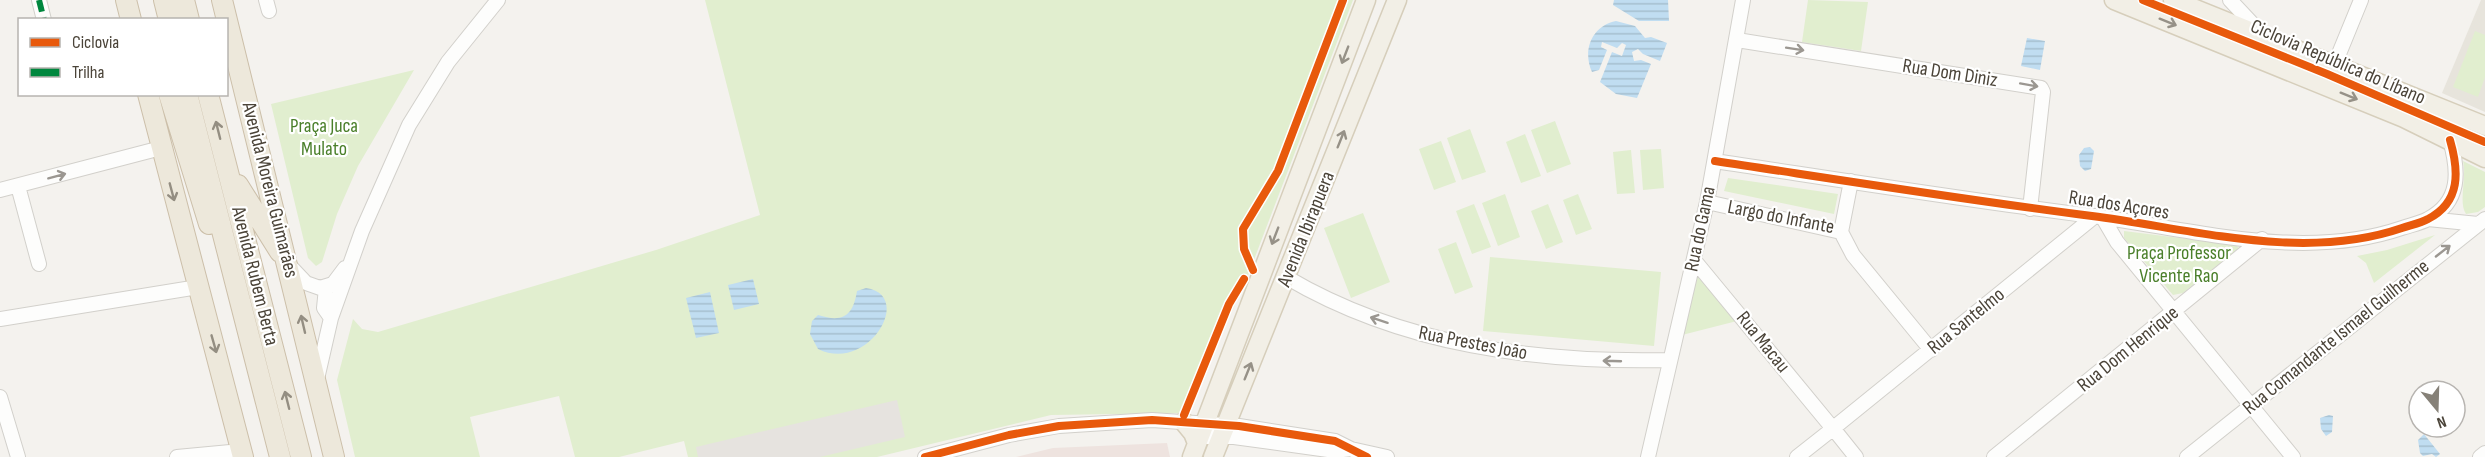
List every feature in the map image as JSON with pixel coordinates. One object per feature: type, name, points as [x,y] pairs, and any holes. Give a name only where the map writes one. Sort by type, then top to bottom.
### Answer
[{"type":"highway","name":"Avenida Moreira Guimarães","points":[[222,0],[226,18]]},
{"type":"highway","name":"Avenida Moreira Guimarães","points":[[228,24],[334,457]]},
{"type":"highway","points":[[148,96],[242,454]]},
{"type":"highway","points":[[170,96],[245,352],[263,392]]},
{"type":"highway","name":"Avenida Rubem Berta","points":[[188,96],[280,457]]},
{"type":"highway","name":"Avenida Rubem Berta","points":[[209,96],[301,457]]},
{"type":"highway","points":[[228,169],[288,264]]},
{"type":"main road","name":"Avenida Ibirapuera","points":[[1199,440],[1366,0]]},
{"type":"main road","name":"Avenida Ibirapuera","points":[[1213,457],[1397,0]]},
{"type":"main road","points":[[2114,0],[2404,118],[2485,158]]},
{"type":"main road","points":[[2173,0],[2485,126]]},
{"type":"main road","points":[[2244,53],[2320,76],[2327,74],[2334,66]]},
{"type":"main road","points":[[1184,422],[1199,440]]},
{"type":"street","points":[[39,0],[44,18]]},
{"type":"street","points":[[316,381],[333,312],[412,120],[448,62],[498,0]]},
{"type":"street","name":"Rua do Gama","points":[[1648,457],[1707,202],[1743,0]]},
{"type":"street","points":[[2230,0],[2265,37]]},
{"type":"street","points":[[2334,66],[2361,0]]},
{"type":"street","name":"Rua Dom Diniz","points":[[1737,40],[2041,88],[2043,92],[2030,209]]},
{"type":"street","name":"Rua dos Açores","points":[[2428,219],[2448,202],[2454,193],[2456,169],[2450,140]]},
{"type":"street","points":[[0,190],[161,148]]},
{"type":"street","name":"Rua dos Açores","points":[[1715,161],[2030,209],[2206,234],[2262,239],[2322,242],[2363,238],[2428,219],[2482,221]]},
{"type":"street","name":"Largo do Infante","points":[[1707,202],[1842,232],[1851,181]]},
{"type":"street","points":[[18,186],[39,264]]},
{"type":"street","points":[[2099,217],[2293,457]]},
{"type":"street","name":"Rua Santelmo","points":[[1797,457],[2099,217]]},
{"type":"street","name":"Rua Comandante Ismael Guilherme","points":[[2187,457],[2482,221]]},
{"type":"street","points":[[1842,232],[1853,255],[1931,350]]},
{"type":"street","name":"Rua Dom Henrique","points":[[1994,457],[2262,239]]},
{"type":"street","points":[[333,312],[324,308],[326,288],[340,276],[355,254]]},
{"type":"street","name":"Rua Macau","points":[[1694,260],[1856,457]]},
{"type":"street","points":[[288,264],[306,283],[326,288]]},
{"type":"street","name":"Rua Prestes João","points":[[1286,278],[1352,311],[1455,343],[1505,353],[1577,360],[1670,360]]},
{"type":"street","points":[[0,319],[198,287]]},
{"type":"street","points":[[0,397],[18,457]]},
{"type":"street","points":[[925,457],[1009,435],[1059,426],[1140,421],[1184,422]]},
{"type":"street","points":[[1199,440],[1224,431],[1367,457]]},
{"type":"street","points":[[1343,452],[1388,457]]},
{"type":"street","points":[[2481,457],[2485,453]]},
{"type":"street","points":[[177,457],[242,454]]},
{"type":"shaded area","points":[[2481,0],[2485,0],[2485,112],[2442,93]]},
{"type":"shaded area","points":[[897,400],[905,437],[820,457],[698,457],[696,447]]},
{"type":"shaded area","points":[[1167,443],[1170,457],[1016,457],[1053,448]]},
{"type":"green space","points":[[705,0],[1353,0],[1247,278],[1186,413],[1051,415],[877,457],[688,457],[684,441],[619,457],[575,457],[559,396],[470,417],[480,457],[355,457],[337,380],[353,319],[362,329],[378,332],[656,250],[760,215]]},
{"type":"green space","points":[[1808,0],[1868,2],[1861,51],[1802,42]]},
{"type":"green space","points":[[2475,31],[2485,35],[2485,77],[2478,97],[2453,87]]},
{"type":"green space","name":"Praça Juca Mulato","points":[[414,70],[358,166],[337,214],[322,262],[316,266],[308,258],[271,104]]},
{"type":"green space","points":[[1555,121],[1571,164],[1547,173],[1531,130]]},
{"type":"green space","points":[[1470,129],[1486,172],[1462,180],[1447,138]]},
{"type":"green space","points":[[1525,134],[1541,176],[1521,183],[1506,142]]},
{"type":"green space","points":[[1441,141],[1456,182],[1434,190],[1419,149]]},
{"type":"green space","points":[[1661,149],[1664,188],[1643,190],[1640,150]]},
{"type":"green space","points":[[1631,150],[1635,193],[1617,194],[1613,152]]},
{"type":"green space","points":[[2463,161],[2485,172],[2485,207],[2478,212],[2466,214],[2464,209]]},
{"type":"green space","points":[[1728,178],[1838,194],[1834,214],[1724,191]]},
{"type":"green space","points":[[1505,194],[1520,237],[1498,246],[1482,203]]},
{"type":"green space","points":[[1578,194],[1592,229],[1576,235],[1563,200]]},
{"type":"green space","points":[[1474,204],[1491,247],[1472,254],[1456,211]]},
{"type":"green space","points":[[1548,204],[1563,242],[1546,249],[1531,211]]},
{"type":"green space","points":[[1363,213],[1390,282],[1351,298],[1324,228]]},
{"type":"green space","name":"Praça Professor Vicente Rao","points":[[2124,231],[2236,245],[2239,248],[2183,293],[2173,295],[2124,238]]},
{"type":"green space","points":[[2435,235],[2374,283],[2366,263],[2357,256],[2387,250]]},
{"type":"green space","points":[[1456,242],[1473,287],[1455,294],[1438,249]]},
{"type":"green space","points":[[1490,257],[1661,272],[1654,346],[1483,331]]},
{"type":"green space","points":[[1697,271],[1737,321],[1682,335]]},
{"type":"water","points":[[1614,0],[1668,0],[1669,21],[1639,21],[1613,5]]},
{"type":"water","points":[[1616,21],[1635,26],[1645,38],[1651,37],[1667,43],[1660,61],[1643,54],[1638,49],[1632,52],[1634,61],[1641,60],[1651,64],[1637,98],[1616,94],[1600,82],[1612,52],[1622,56],[1626,45],[1622,43],[1617,48],[1602,42],[1601,47],[1607,50],[1599,70],[1592,72],[1589,64],[1591,40],[1601,28]]},
{"type":"water","points":[[2027,38],[2045,41],[2040,70],[2021,66]]},
{"type":"water","points":[[2090,147],[2094,151],[2091,169],[2085,171],[2080,166],[2079,155],[2084,148]]},
{"type":"water","points":[[753,279],[759,304],[734,310],[728,285]]},
{"type":"water","points":[[866,288],[880,294],[886,304],[886,317],[879,330],[868,343],[853,351],[836,354],[818,349],[810,334],[812,321],[818,315],[840,318],[845,315],[853,306],[857,291]]},
{"type":"water","points":[[710,292],[719,333],[696,338],[686,298]]},
{"type":"water","points":[[2333,416],[2332,432],[2326,436],[2321,429],[2320,418]]},
{"type":"water","points":[[2428,439],[2440,454],[2436,457],[2432,454],[2423,456],[2420,453],[2418,440]]},
{"type":"marked path","points":[[39,0],[44,18]]},
{"type":"cycle path","points":[[1253,270],[1244,249],[1243,229],[1278,171],[1343,0]]},
{"type":"cycle path","name":"Ciclovia República do Líbano","points":[[2143,0],[2327,74],[2485,142]]},
{"type":"cycle path","points":[[1715,161],[2248,240],[2287,243],[2326,242],[2364,238],[2402,228],[2439,212],[2447,204],[2455,185],[2455,163],[2450,140]]},
{"type":"cycle path","points":[[1184,415],[1229,304],[1244,279]]},
{"type":"cycle path","points":[[925,457],[1009,435],[1059,426],[1152,420],[1239,426],[1335,441],[1367,457]]}]
